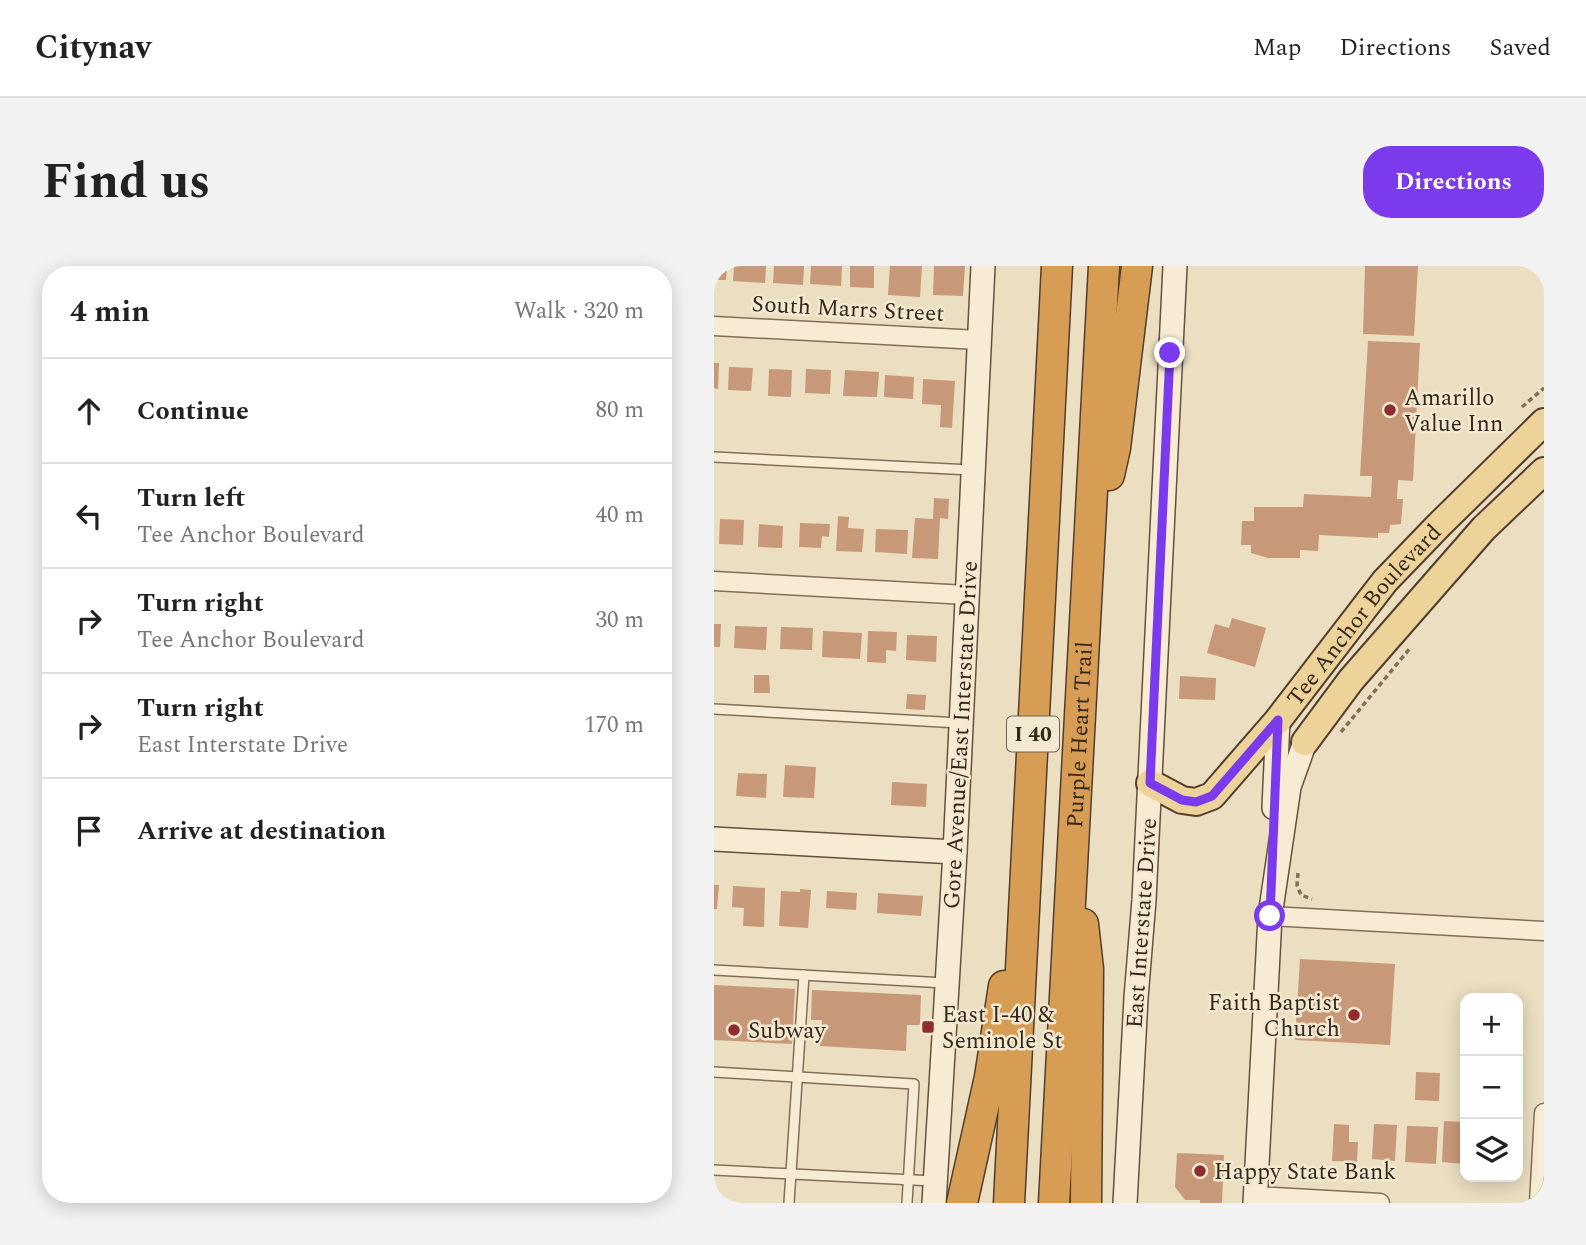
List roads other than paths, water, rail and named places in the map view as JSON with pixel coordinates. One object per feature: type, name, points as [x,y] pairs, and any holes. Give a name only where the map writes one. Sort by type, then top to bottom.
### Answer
[{"type":"highway","points":[[1040,266],[1052,359]]},
{"type":"highway","name":"Purple Heart Trail","points":[[1009,1203],[1057,266]]},
{"type":"highway","name":"Purple Heart Trail","points":[[1054,1203],[1104,266]]},
{"type":"highway","points":[[1090,554],[1115,448],[1137,266]]},
{"type":"highway","points":[[1074,822],[1088,969],[1086,1203]]},
{"type":"highway","points":[[962,1203],[990,1077],[1000,1004],[1026,872]]},
{"type":"main road","name":"Gore Avenue/East Interstate Drive","points":[[935,1192],[955,852],[983,266]]},
{"type":"main road","name":"East Interstate Drive","points":[[1125,1203],[1144,900],[1175,266]]},
{"type":"main road","name":"Tee Anchor Boulevard","points":[[1150,783],[1182,800],[1196,802],[1212,796],[1278,720],[1385,581],[1456,508],[1533,415]]},
{"type":"main road","name":"Tee Anchor Boulevard","points":[[1306,741],[1351,680],[1466,548],[1544,471]]},
{"type":"main road","points":[[1255,1200],[1278,720]]},
{"type":"main road","points":[[1270,916],[1289,787],[1306,741]]},
{"type":"main road","points":[[714,839],[955,852]]},
{"type":"street","name":"South Marrs Street","points":[[714,326],[979,340]]},
{"type":"street","points":[[714,581],[967,594]]},
{"type":"street","points":[[1270,916],[1544,931]]},
{"type":"street","points":[[1539,1203],[1544,1113]]},
{"type":"street","points":[[1255,1200],[1380,1203]]},
{"type":"lane","points":[[714,457],[973,470]]},
{"type":"lane","points":[[714,709],[961,723]]},
{"type":"lane","points":[[714,970],[947,983]]},
{"type":"lane","points":[[789,1203],[804,975]]},
{"type":"lane","points":[[714,1072],[914,1084],[907,1203]]},
{"type":"lane","points":[[714,1170],[908,1180],[935,1192]]},
{"type":"place","name":"Amarillo Value Inn","points":[[1390,410]]},
{"type":"place","name":"Faith Baptist Church","points":[[1354,1015]]},
{"type":"place","name":"East I-40 & Seminole St","points":[[928,1027]]},
{"type":"place","name":"Subway","points":[[734,1030]]},
{"type":"place","name":"Happy State Bank","points":[[1200,1171]]}]
